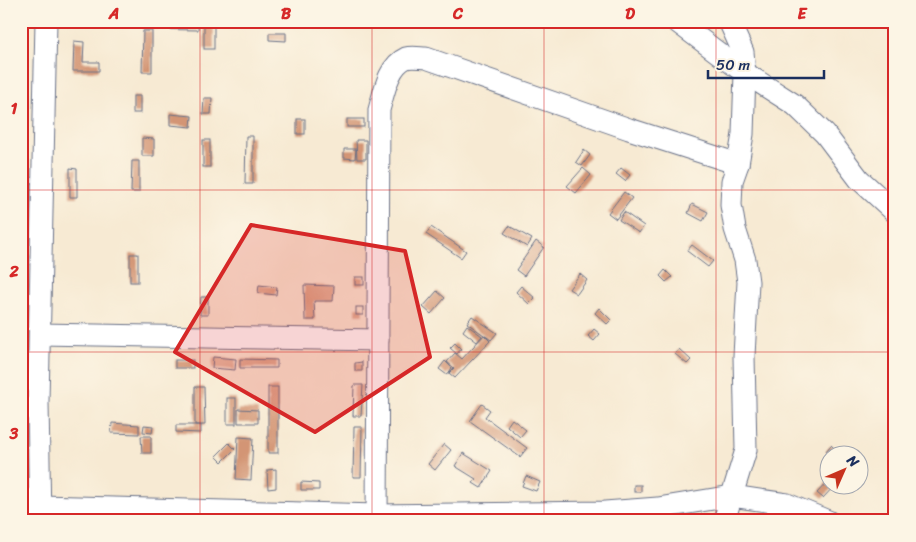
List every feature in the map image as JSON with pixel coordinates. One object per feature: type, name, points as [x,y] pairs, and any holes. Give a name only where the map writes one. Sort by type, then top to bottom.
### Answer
[{"type":"street","points":[[46,21],[40,334],[30,402],[40,513],[377,518],[605,512],[658,508],[732,496],[787,504],[828,521]]},
{"type":"street","points":[[676,21],[745,73],[795,105],[825,134],[859,179],[895,212]]},
{"type":"street","points":[[724,521],[746,450],[744,356],[748,282],[745,260],[730,205],[732,182],[738,164],[743,134],[745,73],[743,52],[729,21]]},
{"type":"street","points":[[377,518],[380,110],[388,82],[396,66],[408,57],[426,58],[738,164]]},
{"type":"street","points":[[40,334],[378,340]]},
{"type":"highlighted area","points":[[251,225],[405,251],[430,357],[315,432],[175,352]]},
{"type":"building","points":[[143,21],[198,23],[198,30],[143,29]]},
{"type":"building","points":[[204,21],[214,21],[214,49],[204,49]]},
{"type":"building","points":[[143,31],[152,31],[152,72],[142,72]]},
{"type":"building","points":[[269,33],[286,33],[286,41],[269,40]]},
{"type":"building","points":[[74,41],[84,42],[83,62],[99,62],[99,71],[73,71]]},
{"type":"building","points":[[133,96],[140,96],[140,113],[133,113]]},
{"type":"building","points":[[204,98],[212,98],[211,114],[203,114]]},
{"type":"building","points":[[170,114],[192,116],[191,127],[170,125]]},
{"type":"building","points":[[297,119],[305,119],[305,134],[297,134]]},
{"type":"building","points":[[347,119],[364,119],[364,127],[347,127]]},
{"type":"building","points":[[246,136],[253,136],[253,184],[245,184]]},
{"type":"building","points":[[142,138],[154,139],[154,156],[142,156]]},
{"type":"building","points":[[203,140],[210,140],[210,167],[203,167]]},
{"type":"building","points":[[356,140],[366,140],[366,159],[357,159]]},
{"type":"building","points":[[344,149],[356,149],[355,159],[344,158]]},
{"type":"building","points":[[584,150],[590,155],[582,166],[576,162]]},
{"type":"building","points":[[132,161],[139,161],[139,192],[131,192]]},
{"type":"building","points":[[70,168],[77,169],[77,197],[70,197]]},
{"type":"building","points":[[583,168],[591,175],[576,193],[567,186]]},
{"type":"building","points":[[621,168],[630,175],[625,181],[616,174]]},
{"type":"building","points":[[624,192],[632,198],[616,219],[608,213]]},
{"type":"building","points":[[692,204],[708,212],[703,221],[688,213]]},
{"type":"building","points":[[624,212],[644,226],[639,233],[619,220]]},
{"type":"building","points":[[509,226],[532,239],[527,247],[504,233]]},
{"type":"building","points":[[431,227],[466,251],[461,258],[426,234]]},
{"type":"building","points":[[536,241],[544,247],[524,276],[516,270]]},
{"type":"building","points":[[692,245],[713,261],[708,267],[687,251]]},
{"type":"building","points":[[130,254],[138,254],[138,282],[130,282]]},
{"type":"building","points":[[665,270],[672,277],[666,282],[660,276]]},
{"type":"building","points":[[580,274],[587,280],[577,294],[569,289]]},
{"type":"building","points":[[355,277],[364,277],[364,285],[355,285]]},
{"type":"building","points":[[259,285],[277,287],[276,295],[258,293]]},
{"type":"building","points":[[304,285],[334,286],[333,301],[314,301],[315,320],[305,320]]},
{"type":"building","points":[[521,286],[535,298],[529,304],[516,292]]},
{"type":"building","points":[[437,291],[445,298],[431,314],[423,307]]},
{"type":"building","points":[[201,297],[208,297],[208,315],[200,315]]},
{"type":"building","points":[[356,307],[363,307],[363,315],[356,315]]},
{"type":"building","points":[[599,308],[611,320],[607,324],[595,313]]},
{"type":"building","points":[[472,316],[497,333],[491,340],[467,323]]},
{"type":"building","points":[[467,325],[482,336],[477,342],[463,331]]},
{"type":"building","points":[[594,329],[600,334],[594,341],[588,336]]},
{"type":"building","points":[[484,335],[490,341],[455,378],[449,373],[454,368],[447,362],[455,353],[462,359]]},
{"type":"building","points":[[455,343],[461,349],[457,354],[450,348]]},
{"type":"building","points":[[679,349],[691,360],[687,364],[675,354]]},
{"type":"building","points":[[213,357],[236,359],[235,370],[212,368]]},
{"type":"building","points":[[240,359],[277,360],[277,368],[240,368]]},
{"type":"building","points":[[175,360],[193,360],[193,368],[175,368]]},
{"type":"building","points":[[445,361],[452,368],[447,375],[439,369]]},
{"type":"building","points":[[362,362],[362,371],[355,371],[355,363]]},
{"type":"building","points":[[354,385],[363,385],[361,416],[353,416]]},
{"type":"building","points":[[195,387],[204,387],[205,425],[195,425]]},
{"type":"building","points":[[268,387],[278,387],[278,453],[268,453]]},
{"type":"building","points":[[227,398],[236,398],[236,424],[227,424]]},
{"type":"building","points":[[482,404],[490,410],[485,417],[527,448],[520,457],[470,421]]},
{"type":"building","points":[[238,409],[258,410],[258,423],[238,423]]},
{"type":"building","points":[[512,419],[526,430],[520,437],[507,426]]},
{"type":"building","points":[[112,423],[139,425],[139,434],[111,433]]},
{"type":"building","points":[[144,425],[153,426],[152,433],[143,432]]},
{"type":"building","points":[[176,425],[201,425],[201,433],[176,432]]},
{"type":"building","points":[[354,427],[362,427],[361,477],[353,477]]},
{"type":"building","points":[[141,436],[151,436],[151,453],[142,453]]},
{"type":"building","points":[[238,437],[253,438],[251,480],[236,479]]},
{"type":"building","points":[[229,443],[235,449],[222,462],[216,456]]},
{"type":"building","points":[[444,444],[451,450],[435,470],[428,464]]},
{"type":"building","points":[[463,453],[492,471],[481,488],[473,483],[476,479],[455,466]]},
{"type":"building","points":[[276,469],[276,488],[268,489],[267,470]]},
{"type":"building","points":[[526,476],[540,482],[536,491],[522,486]]},
{"type":"building","points":[[301,482],[319,483],[319,490],[301,490]]},
{"type":"building","points":[[634,485],[641,485],[641,492],[634,492]]},
{"type":"building","points":[[818,494],[827,494],[823,498]]}]
